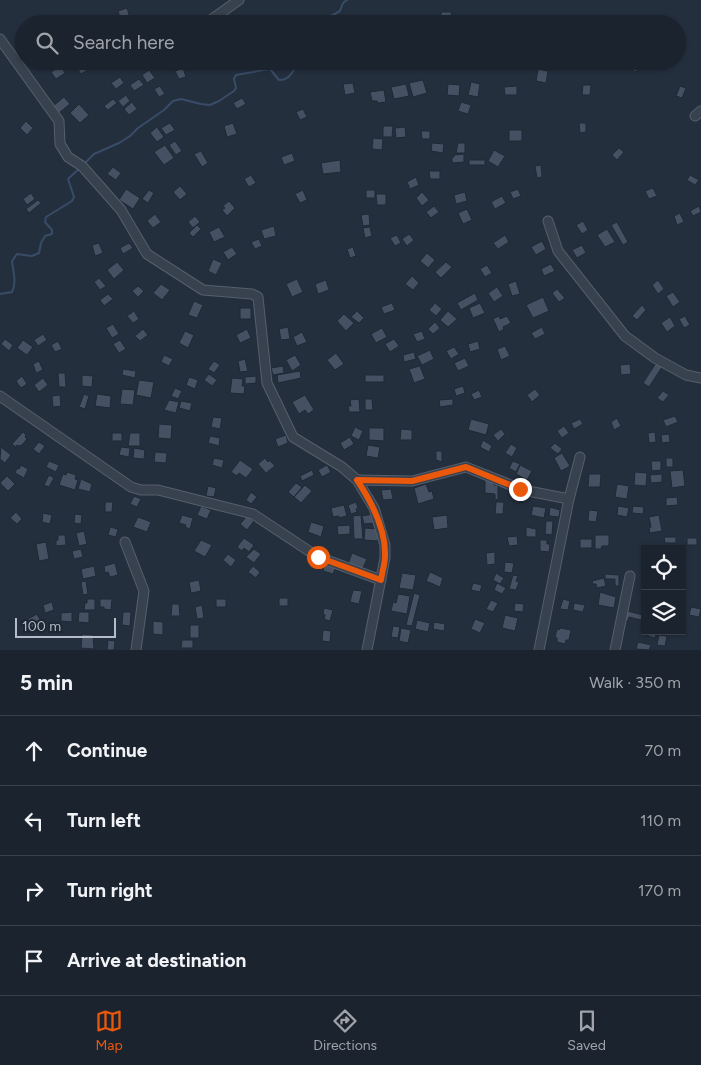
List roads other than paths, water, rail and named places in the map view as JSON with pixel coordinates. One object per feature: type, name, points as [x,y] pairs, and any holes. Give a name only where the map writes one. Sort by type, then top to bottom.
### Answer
[{"type":"street","points":[[218,15],[239,0]]},
{"type":"street","points":[[1,44],[15,63]]},
{"type":"street","points":[[21,70],[59,121],[60,144],[68,157],[82,166],[121,210],[147,254],[199,288],[208,291],[252,294],[258,298],[267,383],[293,437],[342,467],[357,480],[372,504],[385,545],[385,558],[367,650]]},
{"type":"street","points":[[548,222],[558,251],[625,336],[662,362],[686,375],[701,378]]},
{"type":"street","points":[[0,396],[131,488],[158,490],[253,514],[318,557],[381,580]]},
{"type":"street","points":[[539,650],[569,499],[580,457]]},
{"type":"street","points":[[357,480],[412,481],[466,467],[523,490],[569,499]]},
{"type":"street","points":[[125,542],[144,591],[136,650]]},
{"type":"street","points":[[615,650],[630,576]]},
{"type":"waterway","points":[[333,15],[340,11],[343,3],[347,0]]},
{"type":"waterway","points":[[85,163],[94,154],[130,136],[173,101],[181,99],[210,105],[234,91],[236,88],[234,79],[236,75],[264,70]]},
{"type":"waterway","points":[[271,70],[279,80],[287,78],[294,70]]},
{"type":"waterway","points":[[0,294],[12,292],[14,280],[12,261],[17,254],[32,256],[39,253],[45,236],[52,234],[52,230],[45,222],[46,217],[72,201],[74,197],[68,179],[80,168]]}]
